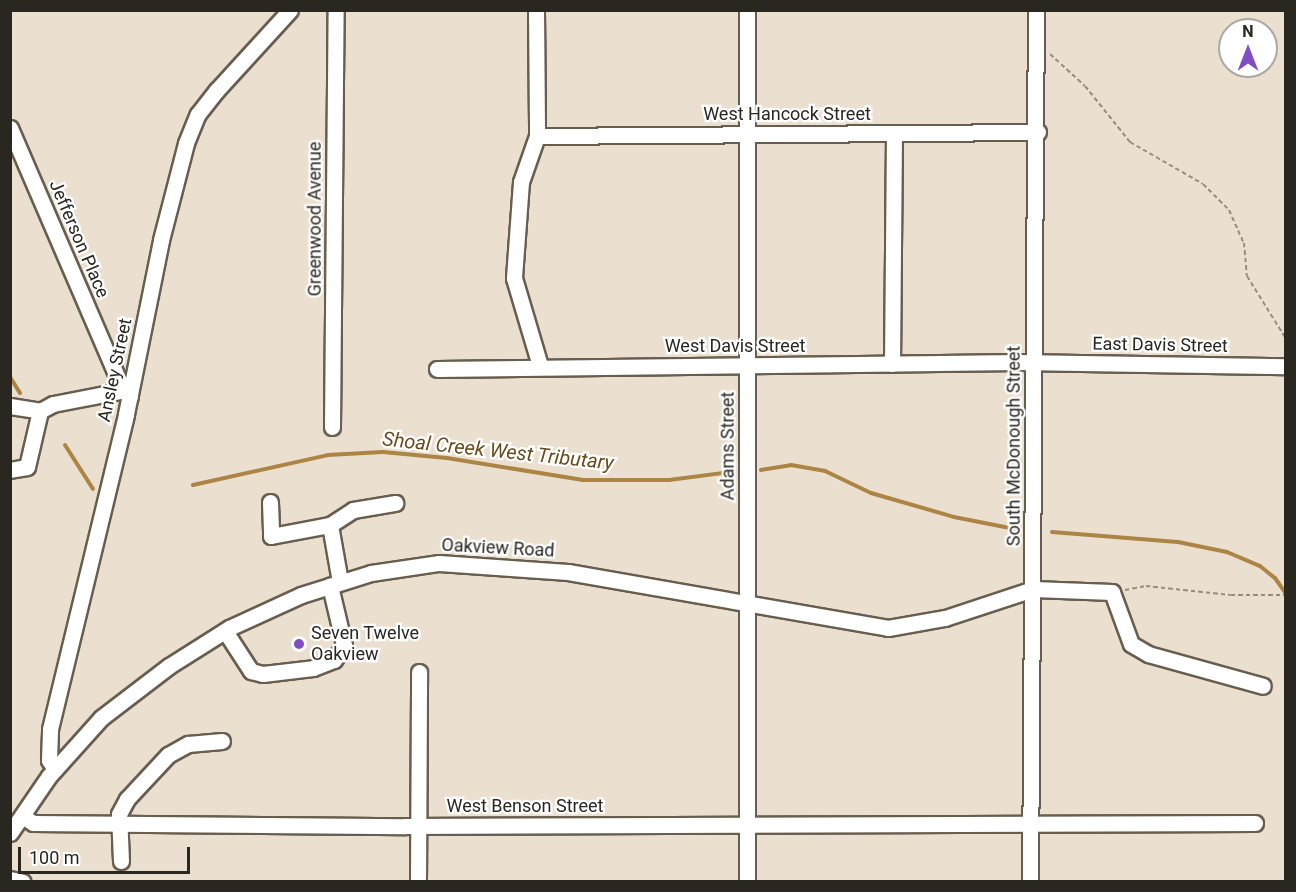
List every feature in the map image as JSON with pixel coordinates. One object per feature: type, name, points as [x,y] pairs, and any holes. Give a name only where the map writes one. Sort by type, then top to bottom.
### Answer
[{"type":"street","name":"Ansley Street","points":[[55,769],[49,760],[50,729],[161,240],[186,143],[198,114],[217,90],[291,10]]},
{"type":"street","name":"Greenwood Avenue","points":[[332,427],[336,10]]},
{"type":"street","points":[[536,10],[537,136],[521,182],[514,278],[540,366]]},
{"type":"street","name":"Adams Street","points":[[747,10],[744,132],[748,605],[747,882]]},
{"type":"street","name":"South McDonough Street","points":[[1030,882],[1034,589],[1033,363],[1038,132],[1036,10]]},
{"type":"street","name":"Jefferson Place","points":[[10,128],[127,394]]},
{"type":"street","name":"West Hancock Street","points":[[537,136],[744,132],[894,134],[1038,132]]},
{"type":"street","points":[[892,364],[894,134]]},
{"type":"street","name":"West Davis Street","points":[[436,369],[540,366],[1033,363]]},
{"type":"street","name":"East Davis Street","points":[[1033,363],[1286,366]]},
{"type":"street","points":[[10,406],[40,411],[53,404],[127,394]]},
{"type":"street","points":[[10,470],[27,467],[40,411]]},
{"type":"street","points":[[270,502],[271,536],[330,525],[353,510],[395,503]]},
{"type":"street","points":[[225,631],[250,671],[263,674],[313,668],[334,660],[344,645],[335,584],[330,525]]},
{"type":"street","name":"Oakview Road","points":[[10,833],[55,769],[102,718],[169,666],[225,631],[301,595],[371,573],[439,563],[568,572],[888,628],[945,618],[1034,589]]},
{"type":"street","points":[[1034,589],[1116,592],[1131,644],[1139,649],[1263,686]]},
{"type":"street","points":[[418,882],[419,672]]},
{"type":"street","points":[[121,861],[119,824],[127,800],[168,755],[188,744],[222,741]]},
{"type":"street","name":"West Benson Street","points":[[22,816],[33,823],[419,826],[746,824],[1030,826],[1255,823]]},
{"type":"street","points":[[10,879],[23,882]]},
{"type":"path","points":[[1037,46],[1060,59],[1130,142],[1203,184],[1228,210],[1244,243],[1247,276],[1286,339]]},
{"type":"path","points":[[1116,592],[1146,586],[1231,595],[1286,595]]},
{"type":"waterway","name":"Shoal Creek West Tributary","points":[[10,377],[20,393]]},
{"type":"waterway","name":"Shoal Creek West Tributary","points":[[65,445],[93,489]]},
{"type":"waterway","name":"Shoal Creek West Tributary","points":[[193,485],[328,455],[383,452],[447,458],[583,480],[669,480],[731,472]]},
{"type":"waterway","name":"Shoal Creek West Tributary","points":[[761,470],[791,465],[825,471],[871,493],[954,517],[1015,529]]},
{"type":"waterway","name":"Shoal Creek West Tributary","points":[[1052,532],[1178,542],[1227,552],[1260,566],[1275,578],[1286,594]]},
{"type":"place","name":"Seven Twelve Oakview","points":[[299,644]]}]
